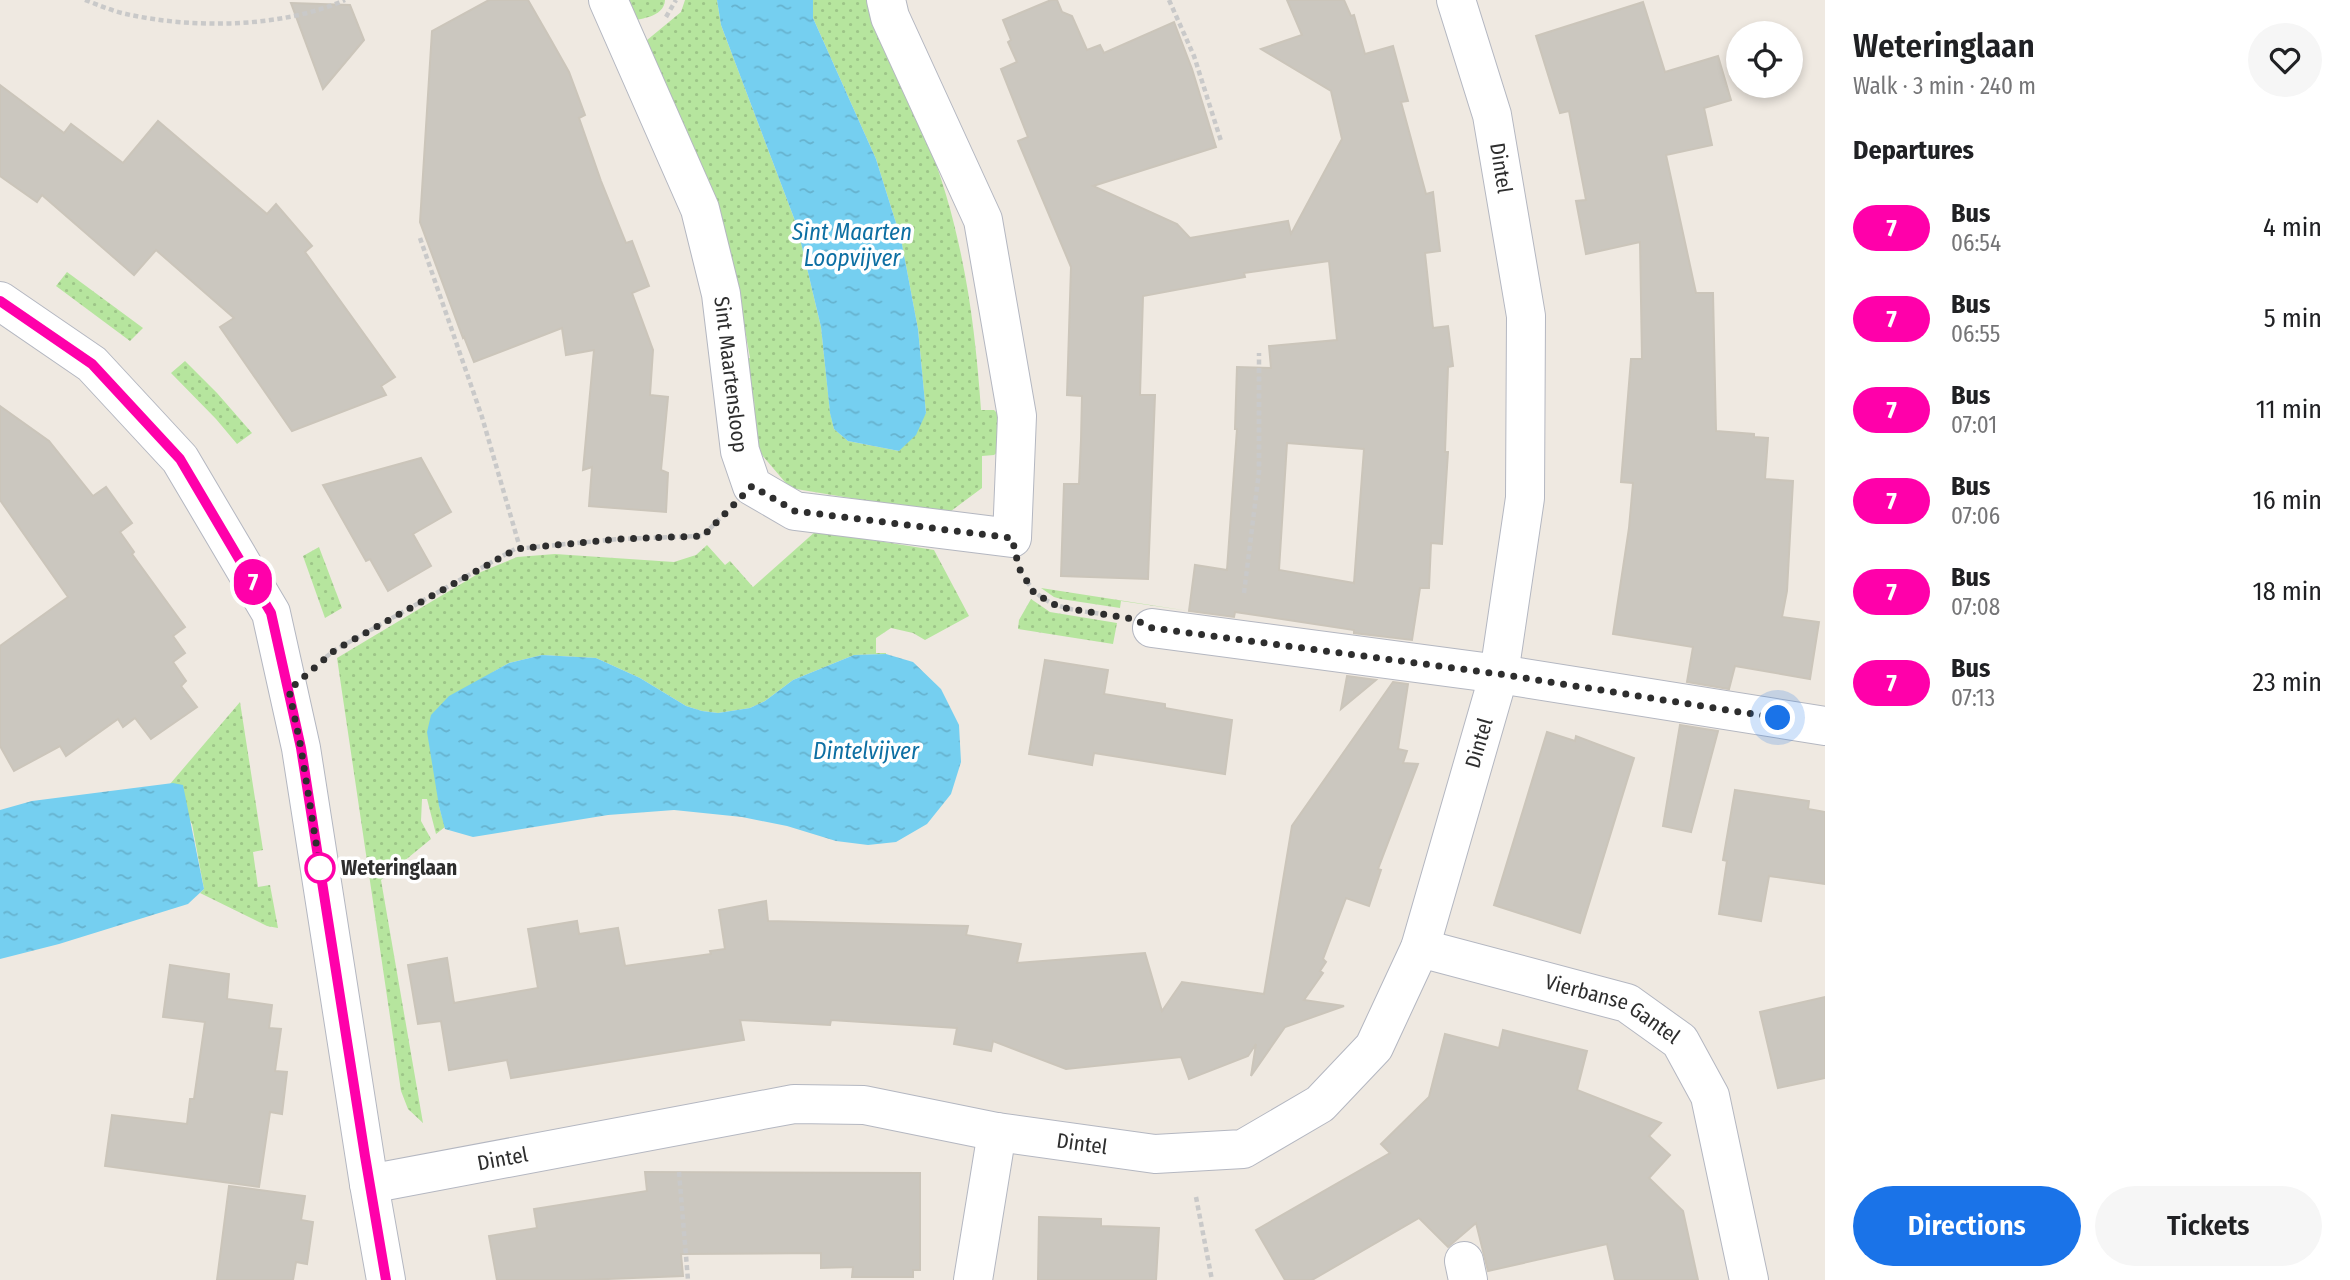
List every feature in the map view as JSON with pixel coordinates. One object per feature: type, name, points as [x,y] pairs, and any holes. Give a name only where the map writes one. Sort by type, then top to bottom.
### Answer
[{"type":"street","name":"Sint Maartensloop","points":[[608,0],[700,209],[721,294],[740,452],[752,486]]},
{"type":"street","points":[[752,486],[795,511],[1012,538],[1017,416],[983,220],[890,17],[886,0]]},
{"type":"street","name":"Dintel","points":[[369,1184],[794,1104],[864,1105],[997,1132],[1155,1154],[1244,1149],[1320,1104],[1374,1047],[1420,948],[1499,674],[1525,498],[1526,317],[1492,115],[1456,0]]},
{"type":"street","points":[[0,301],[92,364],[180,459],[271,613],[301,748],[386,1280]]},
{"type":"street","points":[[1152,628],[1499,674],[1825,726]]},
{"type":"street","name":"Vierbanse Gantel","points":[[1420,948],[1627,1003],[1680,1041],[1710,1096],[1749,1280]]},
{"type":"street","points":[[973,1280],[997,1132]]},
{"type":"path","points":[[85,0],[125,14],[185,23],[268,21],[330,7],[345,0]]},
{"type":"path","points":[[1169,0],[1194,56],[1221,141]]},
{"type":"path","points":[[419,238],[482,416],[520,548]]},
{"type":"path","points":[[1236,639],[1259,472],[1259,353]]},
{"type":"path","points":[[289,690],[335,650],[516,549],[618,539],[703,536],[752,486]]},
{"type":"path","points":[[1012,538],[1019,568],[1034,593],[1059,607],[1134,619],[1152,628]]},
{"type":"path","points":[[675,1126],[688,1280]]},
{"type":"path","points":[[1187,1151],[1212,1280]]},
{"type":"green space","points":[[616,0],[665,0],[664,6],[656,14],[624,22]]},
{"type":"green space","points":[[685,0],[717,0],[721,25],[797,226],[821,327],[834,429],[848,441],[899,451],[926,413],[918,329],[901,239],[876,159],[813,18],[813,0],[868,0],[867,3],[919,119],[941,179],[967,283],[981,410],[994,410],[998,414],[999,451],[994,455],[982,456],[982,488],[947,514],[790,488],[757,449],[754,399],[746,399],[742,359],[750,358],[741,307],[635,50],[681,12]]},
{"type":"green space","points":[[67,272],[143,328],[130,341],[56,286]]},
{"type":"green space","points":[[185,361],[252,433],[237,444],[171,373]]},
{"type":"green space","points":[[816,531],[934,550],[969,616],[925,640],[913,633],[891,628],[876,638],[876,653],[886,654],[854,655],[793,680],[765,701],[750,708],[718,713],[686,706],[640,678],[596,658],[542,655],[509,663],[493,672],[439,806],[445,827],[436,834],[427,799],[422,799],[421,821],[431,839],[381,880],[423,1123],[408,1109],[401,1091],[337,658],[481,572],[517,557],[555,554],[674,562],[696,555],[707,545],[725,565],[730,561],[753,587]]},
{"type":"green space","points":[[319,547],[342,608],[325,618],[303,556]]},
{"type":"green space","points":[[1041,588],[1189,611],[1121,601],[1120,608],[1061,599]]},
{"type":"green space","points":[[1031,599],[1050,612],[1117,623],[1113,644],[1018,629],[1019,620]]},
{"type":"green space","points":[[240,702],[263,850],[253,852],[258,887],[270,885],[278,928],[267,926],[200,893],[204,889],[192,824],[170,784]]},
{"type":"water","name":"Sint Maarten Loopvijver","points":[[717,0],[813,0],[813,18],[876,159],[901,239],[918,329],[926,413],[916,435],[899,451],[848,441],[834,429],[821,327],[797,226],[721,25]]},
{"type":"water","name":"Dintelvijver","points":[[886,654],[913,662],[941,689],[959,725],[961,762],[951,794],[927,824],[896,842],[868,845],[836,841],[787,826],[742,817],[674,810],[608,815],[473,837],[445,829],[427,732],[431,715],[449,696],[509,663],[542,655],[596,658],[640,678],[686,706],[718,713],[750,708],[765,701],[793,680],[854,655]]},
{"type":"water","points":[[173,783],[183,785],[204,889],[188,904],[59,944],[0,959],[0,810],[32,801]]},
{"type":"building","points":[[489,0],[528,0],[569,72],[585,115],[579,118],[601,181],[626,243],[632,241],[649,286],[632,293],[653,350],[650,395],[668,397],[661,470],[668,473],[666,512],[589,506],[592,467],[583,470],[594,350],[566,355],[562,328],[474,362],[420,222],[432,31]]},
{"type":"building","points":[[1057,0],[1062,12],[1072,16],[1087,50],[1100,45],[1104,53],[1174,22],[1216,147],[1093,186],[1177,224],[1190,238],[1288,221],[1291,234],[1342,139],[1331,91],[1261,49],[1302,35],[1287,0],[1344,0],[1351,16],[1354,15],[1365,54],[1393,46],[1408,101],[1401,102],[1426,194],[1433,192],[1440,251],[1425,253],[1433,328],[1448,326],[1453,366],[1448,367],[1445,452],[1448,452],[1442,544],[1431,543],[1429,588],[1420,588],[1412,640],[1354,633],[1354,630],[1235,612],[1234,617],[1189,611],[1195,565],[1227,570],[1237,429],[1237,367],[1271,368],[1269,346],[1337,340],[1329,261],[1244,273],[1245,277],[1143,296],[1140,395],[1155,395],[1148,579],[1061,576],[1064,484],[1079,484],[1081,440],[1082,396],[1067,395],[1071,267],[1018,141],[1028,137],[1001,69],[1017,62],[1008,42],[1011,40],[1003,20]],"holes":[[[1287,443],[1364,449],[1354,583],[1279,570]]]},
{"type":"building","points":[[1643,2],[1665,72],[1718,56],[1726,83],[1726,98],[1731,100],[1704,108],[1712,145],[1666,155],[1696,293],[1713,293],[1716,431],[1768,438],[1765,479],[1793,481],[1787,591],[1782,617],[1819,622],[1810,679],[1735,666],[1729,689],[1687,682],[1693,647],[1613,634],[1633,483],[1621,482],[1631,359],[1642,359],[1640,242],[1586,254],[1576,201],[1586,200],[1569,111],[1560,113],[1536,36]]},
{"type":"building","points":[[291,3],[350,5],[364,40],[323,89]]},
{"type":"building","points":[[0,85],[64,133],[71,124],[123,163],[158,121],[267,214],[276,204],[312,246],[305,252],[395,377],[381,386],[386,395],[292,431],[220,327],[234,318],[156,250],[134,275],[42,195],[37,202],[0,176]]},
{"type":"building","points":[[0,406],[49,441],[93,496],[106,487],[132,523],[120,532],[134,552],[132,554],[185,627],[173,636],[185,653],[173,662],[186,681],[181,686],[197,707],[151,739],[135,718],[123,727],[118,719],[66,756],[60,746],[14,771],[0,746],[0,646],[68,597],[0,500]]},
{"type":"building","points":[[421,458],[451,512],[413,534],[431,566],[388,591],[370,559],[366,561],[323,485]]},
{"type":"building","points":[[1045,660],[1108,670],[1104,694],[1165,704],[1165,708],[1232,720],[1225,774],[1094,753],[1092,765],[1029,754]]},
{"type":"building","points":[[1347,676],[1376,680],[1341,709]]},
{"type":"building","points":[[1393,682],[1408,684],[1398,749],[1407,751],[1403,763],[1418,764],[1378,869],[1381,870],[1369,906],[1346,898],[1323,959],[1326,962],[1320,971],[1323,973],[1304,1000],[1344,1006],[1285,1027],[1251,1076],[1256,1044],[1248,1056],[1189,1079],[1181,1057],[1066,1069],[993,1041],[991,1051],[954,1044],[957,1028],[831,1020],[830,1025],[740,1020],[744,1040],[511,1078],[507,1060],[449,1070],[441,1021],[418,1024],[408,965],[447,958],[454,1003],[538,988],[528,929],[577,921],[579,934],[618,928],[625,966],[711,954],[710,951],[725,949],[719,910],[766,901],[768,921],[968,926],[966,935],[1021,944],[1017,963],[1145,953],[1162,1011],[1182,982],[1264,994],[1292,826]]},
{"type":"building","points":[[1680,725],[1718,731],[1691,832],[1663,826]]},
{"type":"building","points":[[1547,732],[1575,741],[1576,736],[1634,758],[1580,933],[1494,905]]},
{"type":"building","points":[[1735,790],[1809,801],[1808,809],[1825,812],[1825,884],[1769,876],[1761,921],[1719,914],[1727,861],[1723,860]]},
{"type":"building","points":[[170,965],[229,974],[227,999],[272,1005],[269,1028],[281,1029],[275,1071],[287,1072],[282,1114],[270,1112],[259,1187],[105,1166],[112,1115],[187,1124],[190,1099],[194,1099],[205,1022],[163,1017]]},
{"type":"building","points":[[1825,997],[1825,1078],[1778,1088],[1760,1012]]},
{"type":"building","points":[[1503,1030],[1587,1051],[1577,1090],[1661,1123],[1649,1136],[1670,1155],[1649,1178],[1683,1211],[1698,1280],[1615,1280],[1607,1244],[1488,1271],[1476,1223],[1448,1247],[1419,1218],[1312,1280],[1285,1280],[1256,1230],[1390,1153],[1381,1144],[1429,1097],[1445,1034],[1499,1048]]},
{"type":"building","points":[[645,1172],[920,1173],[920,1270],[913,1270],[913,1277],[852,1277],[853,1267],[821,1268],[821,1253],[681,1254],[683,1276],[497,1280],[489,1236],[537,1228],[534,1209],[647,1191]]},
{"type":"building","points":[[229,1186],[305,1196],[301,1220],[313,1222],[307,1264],[296,1262],[293,1280],[217,1280]]},
{"type":"building","points":[[1039,1217],[1101,1219],[1101,1226],[1159,1228],[1156,1280],[1038,1280]]},
{"type":"bus line","name":"7","points":[[0,301],[92,364],[180,459],[271,613],[301,748],[386,1280]]},
{"type":"place","name":"Weteringlaan","points":[[320,868]]},
{"type":"route","points":[[320,868],[289,690],[335,650],[516,549],[618,539],[703,536],[752,486],[795,511],[1012,538],[1019,568],[1034,593],[1059,607],[1134,619],[1152,628],[1499,674],[1778,718]]}]
